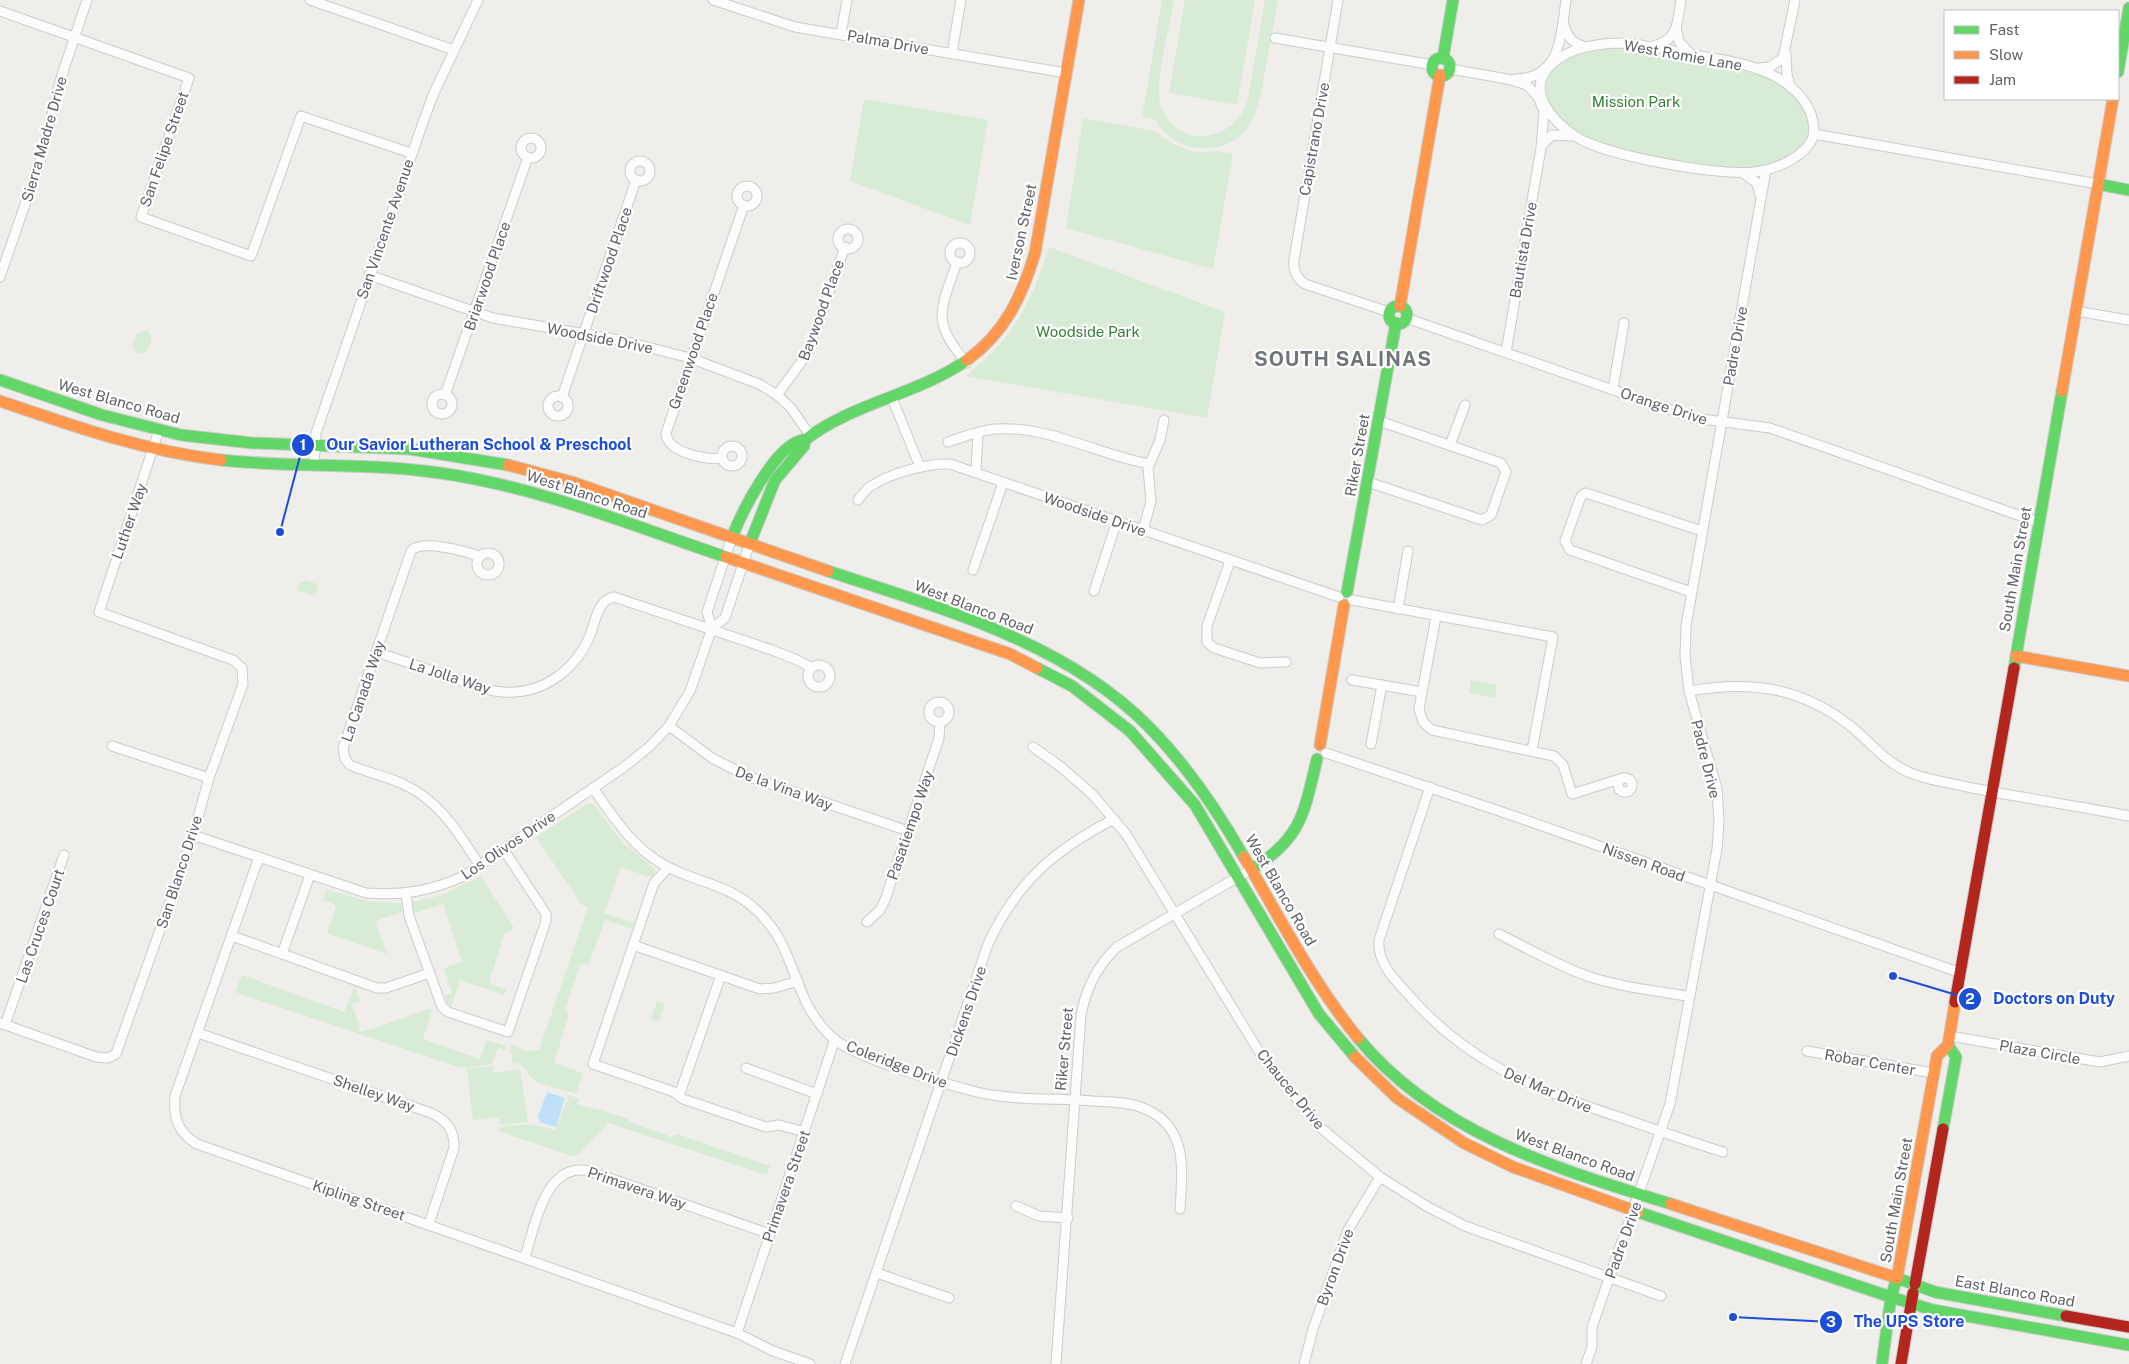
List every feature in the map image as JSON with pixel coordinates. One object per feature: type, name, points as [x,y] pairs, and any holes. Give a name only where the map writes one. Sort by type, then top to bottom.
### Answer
[{"type":"main road","name":"Iverson Street","points":[[732,537],[746,504],[762,478],[798,440],[808,438],[841,418],[929,384],[966,362],[988,343],[1011,316],[1029,278],[1042,218],[1079,0]]},
{"type":"main road","points":[[1443,58],[1453,0]]},
{"type":"main road","points":[[2119,69],[2125,51],[2129,8]]},
{"type":"main road","points":[[1443,58],[1436,60],[1433,65],[1434,72],[1445,72]]},
{"type":"main road","points":[[1401,321],[1405,311],[1394,309],[1445,72],[1449,63],[1443,58]]},
{"type":"main road","name":"South Main Street","points":[[1882,1364],[1891,1297],[1897,1278],[1936,1056],[1949,1041],[2113,100]]},
{"type":"main road","points":[[2098,184],[2129,190]]},
{"type":"main road","name":"Riker Street","points":[[1252,869],[1276,855],[1293,836],[1302,820],[1321,752],[1345,599],[1379,420],[1401,321]]},
{"type":"main road","name":"West Blanco Road","points":[[0,380],[111,418],[159,430],[242,443],[435,452],[519,467],[572,482],[750,543],[1002,631],[1032,645],[1074,668],[1129,708],[1178,757],[1212,801],[1329,1001],[1359,1040],[1399,1079],[1446,1114],[1486,1138],[1640,1194],[1897,1278]]},
{"type":"main road","name":"West Blanco Road","points":[[0,401],[109,438],[154,450],[231,462],[382,467],[431,471],[488,480],[542,494],[1010,654],[1072,686],[1108,713],[1147,748],[1194,805],[1319,1014],[1355,1057],[1397,1098],[1435,1126],[1488,1156],[1552,1182],[1891,1297]]},
{"type":"main road","name":"Iverson Street","points":[[750,543],[775,480],[804,446],[808,438]]},
{"type":"main road","points":[[2016,656],[2129,676]]},
{"type":"main road","name":"South Main Street","points":[[1900,1364],[1956,1057],[1949,1041]]},
{"type":"main road","name":"East Blanco Road","points":[[1897,1278],[1935,1292],[2129,1327]]},
{"type":"main road","points":[[1891,1297],[1991,1321],[2129,1345]]},
{"type":"street","name":"Sierra Madre Drive","points":[[0,277],[41,158],[74,37],[87,0]]},
{"type":"street","points":[[310,0],[454,50]]},
{"type":"street","name":"San Vincente Avenue","points":[[314,466],[316,432],[411,154],[454,50],[478,0]]},
{"type":"street","name":"Palma Drive","points":[[713,0],[780,24],[1066,73]]},
{"type":"street","points":[[841,34],[847,0]]},
{"type":"street","points":[[952,53],[961,0]]},
{"type":"street","name":"Capistrano Drive","points":[[1338,0],[1294,260],[1294,270],[1298,278],[1305,284],[1394,309]]},
{"type":"street","points":[[1543,105],[1541,86],[1544,75],[1557,49],[1566,0]]},
{"type":"street","points":[[1681,0],[1676,27],[1677,38],[1682,47],[1692,54]]},
{"type":"street","points":[[1756,68],[1775,65],[1783,58],[1795,0]]},
{"type":"street","name":"San Felipe Street","points":[[0,11],[189,78],[140,217],[251,256],[301,116],[411,154]]},
{"type":"street","points":[[1563,19],[1569,38],[1578,44],[1588,47]]},
{"type":"street","points":[[1650,47],[1667,41],[1676,27]]},
{"type":"street","points":[[1275,38],[1433,65]]},
{"type":"street","name":"West Romie Lane","points":[[1445,72],[1507,79],[1533,77],[1567,54],[1588,47],[1613,43],[1692,54],[1756,68],[1792,90],[1809,111],[1814,134],[1811,143],[1796,157],[1766,170],[1743,173],[1716,171],[1613,153],[1588,144],[1576,137],[1559,124],[1526,85],[1507,79]]},
{"type":"street","points":[[1786,49],[1786,75],[1792,90]]},
{"type":"street","name":"Bautista Drive","points":[[1506,352],[1541,148],[1545,120],[1543,105]]},
{"type":"street","points":[[1814,134],[2098,184]]},
{"type":"street","points":[[1541,148],[1545,140],[1552,136],[1576,137]]},
{"type":"street","name":"Briarwood Place","points":[[445,395],[528,157]]},
{"type":"street","name":"Padre Drive","points":[[1586,1364],[1592,1347],[1592,1327],[1670,1104],[1688,996],[1710,886],[1719,822],[1717,789],[1689,691],[1685,644],[1691,592],[1766,170]]},
{"type":"street","points":[[1743,173],[1756,183],[1760,191],[1760,203]]},
{"type":"street","name":"Driftwood Place","points":[[562,397],[636,180]]},
{"type":"street","name":"Greenwood Place","points":[[722,458],[705,458],[673,447],[667,440],[666,429],[744,205]]},
{"type":"street","name":"Baywood Place","points":[[777,395],[802,365],[844,248]]},
{"type":"street","points":[[957,262],[944,301],[941,318],[942,327],[950,342],[966,362]]},
{"type":"street","name":"Woodside Drive","points":[[369,276],[474,312],[642,344],[690,358],[759,384],[777,395],[791,408],[808,438]]},
{"type":"street","points":[[2076,311],[2129,320]]},
{"type":"street","name":"Orange Drive","points":[[1401,321],[1506,352],[1694,418],[1770,428],[2038,522]]},
{"type":"street","points":[[1614,389],[1624,323]]},
{"type":"street","points":[[892,398],[920,467]]},
{"type":"street","points":[[1450,445],[1465,405]]},
{"type":"street","points":[[1143,531],[1151,501],[1148,474],[1149,464],[1160,440],[1164,420]]},
{"type":"street","points":[[1368,482],[1479,519],[1489,518],[1501,488],[1506,468],[1501,463],[1379,420]]},
{"type":"street","points":[[948,442],[978,433],[1001,429],[1043,434],[1118,458],[1149,464]]},
{"type":"street","name":"Luther Way","points":[[159,430],[154,450],[99,612],[232,660],[241,666],[244,675]]},
{"type":"street","points":[[976,472],[978,433]]},
{"type":"street","name":"Woodside Drive","points":[[858,500],[870,486],[930,464],[950,464],[1345,599],[1553,637],[1532,750]]},
{"type":"street","points":[[973,570],[1003,483]]},
{"type":"street","points":[[1691,592],[1570,550],[1565,541],[1581,496],[1586,493],[1702,531]]},
{"type":"street","points":[[1094,590],[1117,521]]},
{"type":"street","name":"Los Olivos Drive","points":[[712,628],[707,612],[732,537]]},
{"type":"street","name":"Los Olivos Drive","points":[[193,835],[366,893],[406,894],[446,884],[480,866],[637,758],[669,726],[690,691],[712,628],[725,618],[750,543]]},
{"type":"street","name":"La Canada Way","points":[[480,557],[468,552],[425,545],[414,548],[343,745],[345,759],[356,768],[407,785],[445,813],[480,866]]},
{"type":"street","points":[[1398,609],[1408,551]]},
{"type":"street","points":[[1230,561],[1207,626],[1207,642],[1214,648],[1260,663],[1286,662]]},
{"type":"street","name":"La Jolla Way","points":[[376,652],[481,688],[514,692],[545,685],[567,670],[585,647],[601,606],[610,598],[620,598],[712,628]]},
{"type":"street","points":[[1436,617],[1419,709],[1421,718],[1432,730],[1532,750],[1557,758],[1562,765],[1572,794],[1623,778]]},
{"type":"street","points":[[712,628],[788,656],[812,668]]},
{"type":"street","name":"San Blanco Drive","points":[[2,1024],[102,1059],[112,1057],[119,1049],[193,835],[209,778],[243,684],[244,675]]},
{"type":"street","points":[[1352,680],[1422,692]]},
{"type":"street","points":[[1372,744],[1382,684]]},
{"type":"street","points":[[1689,691],[1748,685],[1792,694],[1816,704],[1840,719],[1881,756],[1896,766],[1930,779],[2129,816]]},
{"type":"street","name":"Pasatiempo Way","points":[[867,922],[880,910],[884,900],[939,738],[940,722]]},
{"type":"street","name":"De la Vina Way","points":[[669,726],[712,758],[747,776],[908,831]]},
{"type":"street","points":[[112,746],[209,778]]},
{"type":"street","name":"Chaucer Drive","points":[[1034,747],[1078,782],[1114,819],[1144,861],[1174,915],[1263,1058],[1321,1128],[1380,1177],[1428,1207],[1465,1226],[1661,1296]]},
{"type":"street","name":"Nissen Road","points":[[1321,752],[1430,787],[1961,973]]},
{"type":"street","name":"Del Mar Drive","points":[[1430,787],[1379,940],[1379,953],[1387,968],[1411,999],[1444,1030],[1494,1066],[1528,1084],[1562,1098],[1723,1152]]},
{"type":"street","name":"Coleridge Drive","points":[[593,788],[633,842],[668,868],[720,886],[753,907],[777,933],[788,952],[814,1016],[835,1039],[848,1048],[870,1057],[942,1082],[981,1093],[1135,1105],[1147,1109],[1164,1121],[1178,1143],[1182,1158],[1180,1209]]},
{"type":"street","name":"Dickens Drive","points":[[845,1364],[988,944],[1008,906],[1031,876],[1047,861],[1086,834],[1114,819]]},
{"type":"street","points":[[406,894],[409,916],[439,1002],[445,1010],[508,1032],[546,921],[546,914],[504,850]]},
{"type":"street","name":"Las Cruces Court","points":[[2,1024],[64,855]]},
{"type":"street","name":"Kipling Street","points":[[259,857],[176,1096],[174,1108],[178,1126],[189,1139],[197,1144],[525,1257],[737,1333],[773,1351],[810,1364]]},
{"type":"street","points":[[668,868],[654,883],[593,1064],[766,1127],[778,1125],[805,1132]]},
{"type":"street","name":"Riker Street","points":[[1056,1364],[1068,1218],[1081,1015],[1092,978],[1107,956],[1117,947],[1252,869]]},
{"type":"street","points":[[282,954],[310,875]]},
{"type":"street","points":[[1499,934],[1552,961],[1589,976],[1632,987],[1688,996]]},
{"type":"street","points":[[232,936],[381,988],[430,973]]},
{"type":"street","points":[[633,945],[766,990],[798,980]]},
{"type":"street","points":[[679,1096],[721,975]]},
{"type":"street","name":"Shelley Way","points":[[198,1033],[431,1113],[444,1121],[454,1136],[454,1148],[429,1224]]},
{"type":"street","name":"Primavera Street","points":[[737,1333],[835,1039]]},
{"type":"street","name":"Plaza Circle","points":[[1949,1041],[2100,1062],[2129,1056]]},
{"type":"street","name":"Robar Center","points":[[1807,1051],[1933,1073]]},
{"type":"street","points":[[746,1068],[817,1094]]},
{"type":"street","name":"Primavera Way","points":[[525,1257],[550,1186],[558,1177],[576,1169],[589,1171],[770,1234]]},
{"type":"street","name":"Byron Drive","points":[[1304,1364],[1313,1329],[1348,1230],[1380,1177]]},
{"type":"street","points":[[1016,1206],[1039,1216],[1068,1218]]},
{"type":"street","points":[[877,1273],[949,1298]]},
{"type":"green space","points":[[1162,0],[1174,0],[1161,67],[1160,102],[1167,118],[1177,129],[1190,135],[1204,136],[1218,133],[1230,126],[1241,114],[1248,99],[1265,0],[1278,0],[1257,108],[1245,131],[1235,140],[1222,146],[1197,148],[1176,141],[1154,119],[1142,117]]},
{"type":"green space","points":[[1185,0],[1255,0],[1237,105],[1169,93]]},
{"type":"green space","name":"Mission Park","points":[[1613,43],[1739,63],[1781,81],[1805,103],[1814,134],[1796,157],[1743,173],[1613,153],[1567,131],[1541,96],[1541,86],[1555,61]]},
{"type":"green space","points":[[864,99],[988,120],[970,225],[850,181]]},
{"type":"green space","points":[[1083,118],[1154,131],[1173,144],[1194,152],[1216,151],[1233,154],[1213,269],[1066,228]]},
{"type":"green space","name":"Woodside Park","points":[[1049,247],[1225,312],[1207,418],[965,376],[996,349],[1018,319],[1035,286]]},
{"type":"green space","points":[[148,330],[152,339],[147,351],[142,354],[136,352],[132,345],[137,334]]},
{"type":"green space","points":[[305,580],[317,584],[318,589],[314,596],[297,590],[299,584]]},
{"type":"green space","points":[[1471,680],[1497,685],[1495,698],[1469,693]]},
{"type":"green space","points":[[587,804],[593,804],[623,843],[656,870],[653,878],[621,867],[604,913],[634,923],[632,929],[605,920],[589,963],[580,965],[565,1010],[569,1014],[554,1063],[583,1073],[576,1094],[536,1082],[519,1063],[511,1064],[513,1054],[509,1052],[512,1045],[528,1051],[539,1050],[588,907],[582,905],[536,837]]},
{"type":"green space","points":[[481,876],[514,928],[504,934],[489,983],[507,990],[504,995],[460,980],[451,1007],[447,1004],[445,995],[452,993],[444,968],[462,962],[443,904],[415,913],[412,902],[442,895]]},
{"type":"green space","points":[[326,890],[372,902],[401,903],[402,912],[375,921],[387,954],[327,933],[336,908],[334,904],[323,900]]},
{"type":"green space","points":[[242,975],[344,1012],[355,986],[360,1001],[351,1003],[360,1027],[359,1032],[379,1027],[429,1008],[432,1011],[423,1039],[480,1059],[487,1040],[506,1046],[505,1050],[498,1048],[492,1064],[467,1068],[455,1066],[235,992]]},
{"type":"green space","points":[[657,1001],[665,1004],[659,1021],[651,1019]]},
{"type":"green space","points":[[493,1066],[493,1073],[520,1069],[528,1122],[501,1125],[499,1117],[473,1120],[467,1069]]},
{"type":"green space","points":[[569,1095],[579,1099],[577,1104],[628,1118],[629,1122],[672,1137],[677,1134],[770,1166],[767,1175],[608,1123],[578,1155],[572,1156],[498,1131],[501,1127],[529,1124],[555,1130]]},
{"type":"water","points":[[547,1092],[565,1098],[556,1127],[540,1122],[538,1117]]},
{"type":"traffic: fast","points":[[1443,58],[1453,0]]},
{"type":"traffic: fast","points":[[2119,66],[2129,8]]},
{"type":"traffic: fast","points":[[1441,58],[1447,61],[1450,67],[1447,73],[1441,76],[1435,73],[1432,67],[1435,61],[1441,58]]},
{"type":"traffic: fast","points":[[2098,184],[2129,190]]},
{"type":"traffic: fast","points":[[1398,306],[1404,309],[1407,315],[1404,321],[1398,324],[1392,321],[1389,315],[1392,309],[1398,306]]},
{"type":"traffic: fast","points":[[1347,592],[1396,323]]},
{"type":"traffic: fast","points":[[750,543],[775,480],[804,446],[805,440],[823,427],[843,417],[927,382],[967,360]]},
{"type":"traffic: fast","points":[[0,380],[102,415],[181,435],[252,443],[410,449],[508,465]]},
{"type":"traffic: fast","points":[[2014,668],[2062,391]]},
{"type":"traffic: fast","points":[[732,537],[751,497],[771,466],[792,445],[803,440]]},
{"type":"traffic: fast","points":[[221,460],[276,464],[385,467],[477,479],[549,497],[726,557]]},
{"type":"traffic: fast","points":[[828,571],[998,630],[1039,649],[1078,671],[1115,696],[1148,726],[1176,756],[1223,822],[1244,857]]},
{"type":"traffic: fast","points":[[1037,668],[1072,686],[1130,731],[1195,805],[1319,1014],[1355,1057]]},
{"type":"traffic: fast","points":[[1252,869],[1269,858],[1291,835],[1304,809],[1317,759]]},
{"type":"traffic: fast","points":[[1358,1038],[1389,1071],[1424,1100],[1462,1123],[1502,1144],[1543,1161],[1671,1204]]},
{"type":"traffic: fast","points":[[1943,1129],[1956,1057],[1948,1045]]},
{"type":"traffic: fast","points":[[1638,1212],[1891,1297]]},
{"type":"traffic: fast","points":[[1882,1364],[1891,1297],[1897,1278],[1935,1292],[2066,1316]]},
{"type":"traffic: fast","points":[[1891,1297],[1933,1310],[2129,1345]]},
{"type":"traffic: slow","points":[[967,360],[992,338],[1002,326],[1018,299],[1035,253],[1079,0]]},
{"type":"traffic: slow","points":[[1400,306],[1440,75]]},
{"type":"traffic: slow","points":[[2062,391],[2113,100]]},
{"type":"traffic: slow","points":[[0,401],[109,437],[192,456],[221,460]]},
{"type":"traffic: slow","points":[[508,465],[572,482],[828,571]]},
{"type":"traffic: slow","points":[[726,557],[1010,654],[1037,668]]},
{"type":"traffic: slow","points":[[1320,745],[1344,605]]},
{"type":"traffic: slow","points":[[2016,656],[2129,676]]},
{"type":"traffic: slow","points":[[1244,857],[1312,973],[1358,1038]]},
{"type":"traffic: slow","points":[[1897,1278],[1937,1056],[1948,1045],[1955,1002]]},
{"type":"traffic: slow","points":[[1355,1057],[1397,1098],[1464,1143],[1513,1167],[1638,1212]]},
{"type":"traffic: slow","points":[[1671,1204],[1897,1278]]},
{"type":"traffic: jam","points":[[1955,1002],[2014,668]]},
{"type":"traffic: jam","points":[[1915,1284],[1943,1129]]},
{"type":"traffic: jam","points":[[1901,1364],[1913,1293]]},
{"type":"traffic: jam","points":[[2066,1316],[2129,1327]]},
{"type":"place","name":"Our Savior Lutheran School & Preschool","points":[[280,532]]},
{"type":"place","name":"Doctors on Duty","points":[[1893,976]]},
{"type":"place","name":"The UPS Store","points":[[1733,1317]]},
{"type":"district","name":"SOUTH SALINAS","points":[[1343,359]]}]
